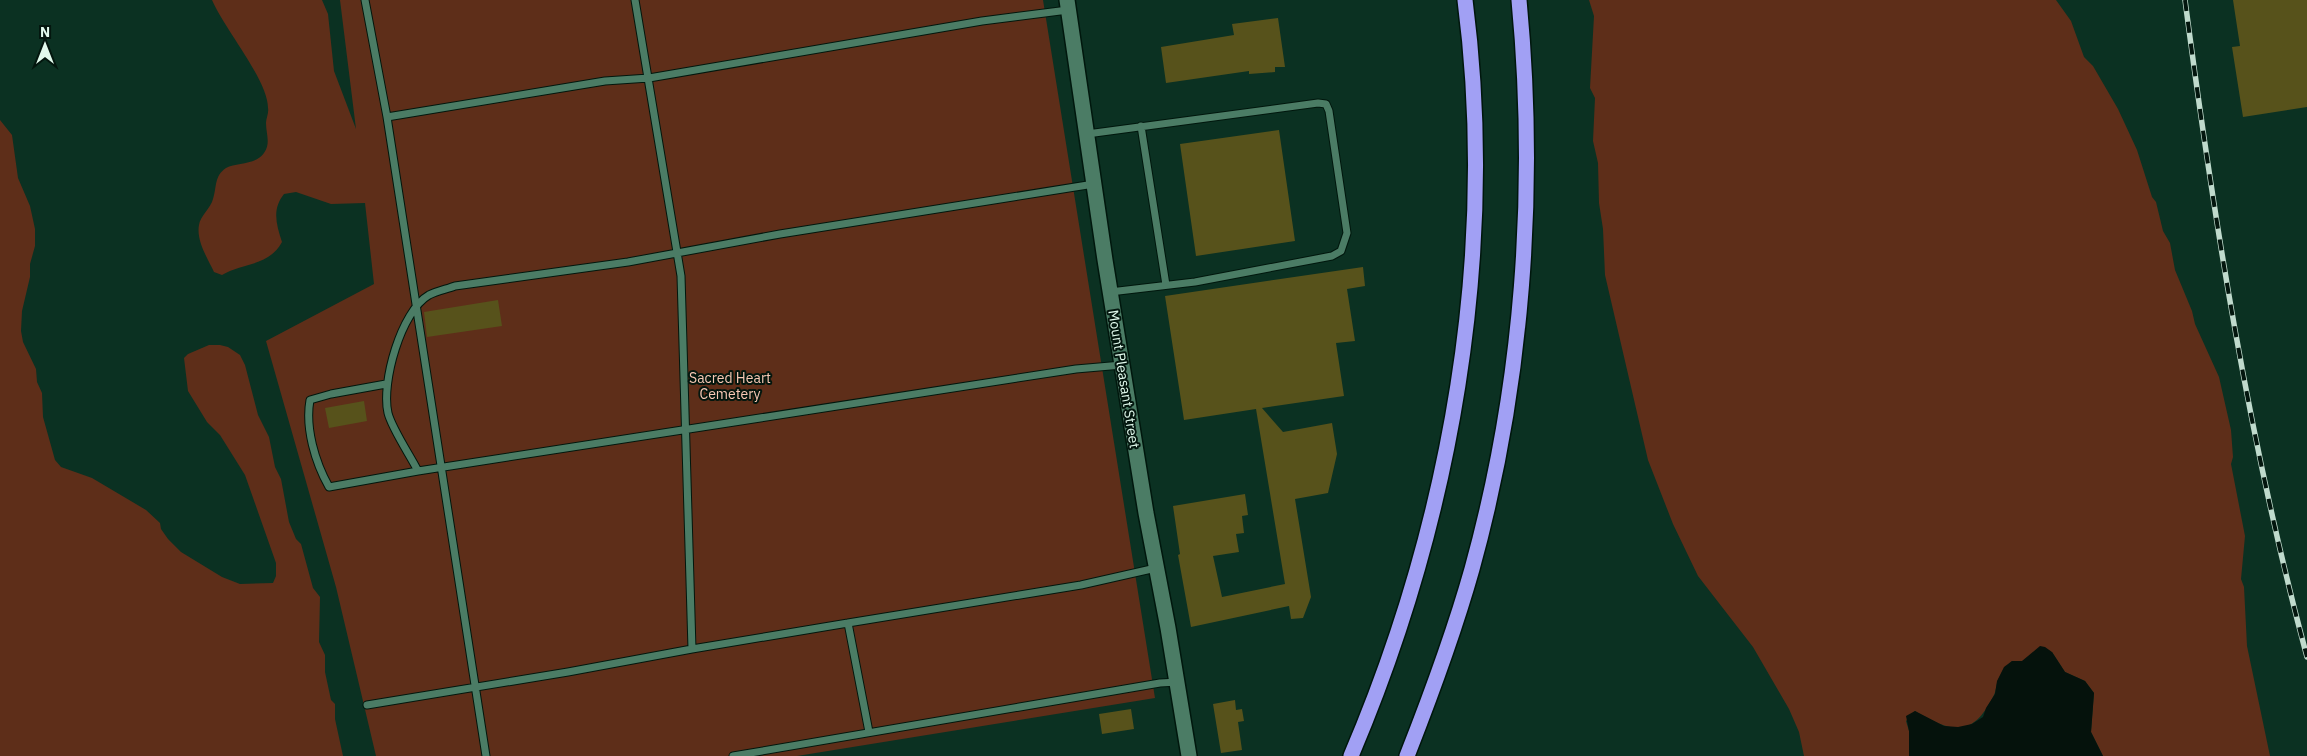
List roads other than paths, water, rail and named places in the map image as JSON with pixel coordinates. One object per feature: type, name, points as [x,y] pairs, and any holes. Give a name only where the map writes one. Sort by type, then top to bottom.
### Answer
[{"type":"highway","points":[[1351,756],[1387,668],[1416,573],[1439,481],[1459,373],[1472,262],[1475,184],[1473,99],[1466,0]]},
{"type":"highway","points":[[1407,756],[1446,651],[1472,569],[1510,388],[1520,308],[1525,223],[1524,101],[1519,0]]},
{"type":"main road","name":"Mount Pleasant Street","points":[[1067,5],[1110,292],[1146,513],[1178,682],[1189,756]]},
{"type":"lane","points":[[365,0],[387,117],[486,756]]},
{"type":"lane","points":[[635,0],[681,276],[684,430],[692,649]]},
{"type":"lane","points":[[387,117],[605,81],[649,78],[1067,5]]},
{"type":"lane","points":[[1087,134],[1318,102],[1326,104],[1329,111],[1347,233],[1341,251],[1332,256],[1195,282],[1110,292]]},
{"type":"lane","points":[[1141,126],[1166,285]]},
{"type":"lane","points":[[418,471],[388,414],[386,384],[400,334],[416,309],[428,295],[455,286],[628,262],[678,252],[1094,184]]},
{"type":"lane","points":[[386,384],[331,394],[310,400],[308,413],[313,443],[324,478],[329,487],[442,467],[772,418],[1076,369],[1123,365]]},
{"type":"lane","points":[[366,704],[1081,585],[1156,568]]},
{"type":"lane","points":[[848,623],[870,732]]},
{"type":"lane","points":[[733,756],[1160,683],[1178,682]]},
{"type":"railway","points":[[2185,0],[2208,166],[2235,330],[2286,576],[2307,657]]},
{"type":"park label","name":"Sacred Heart Cemetery","points":[[730,386]]}]
